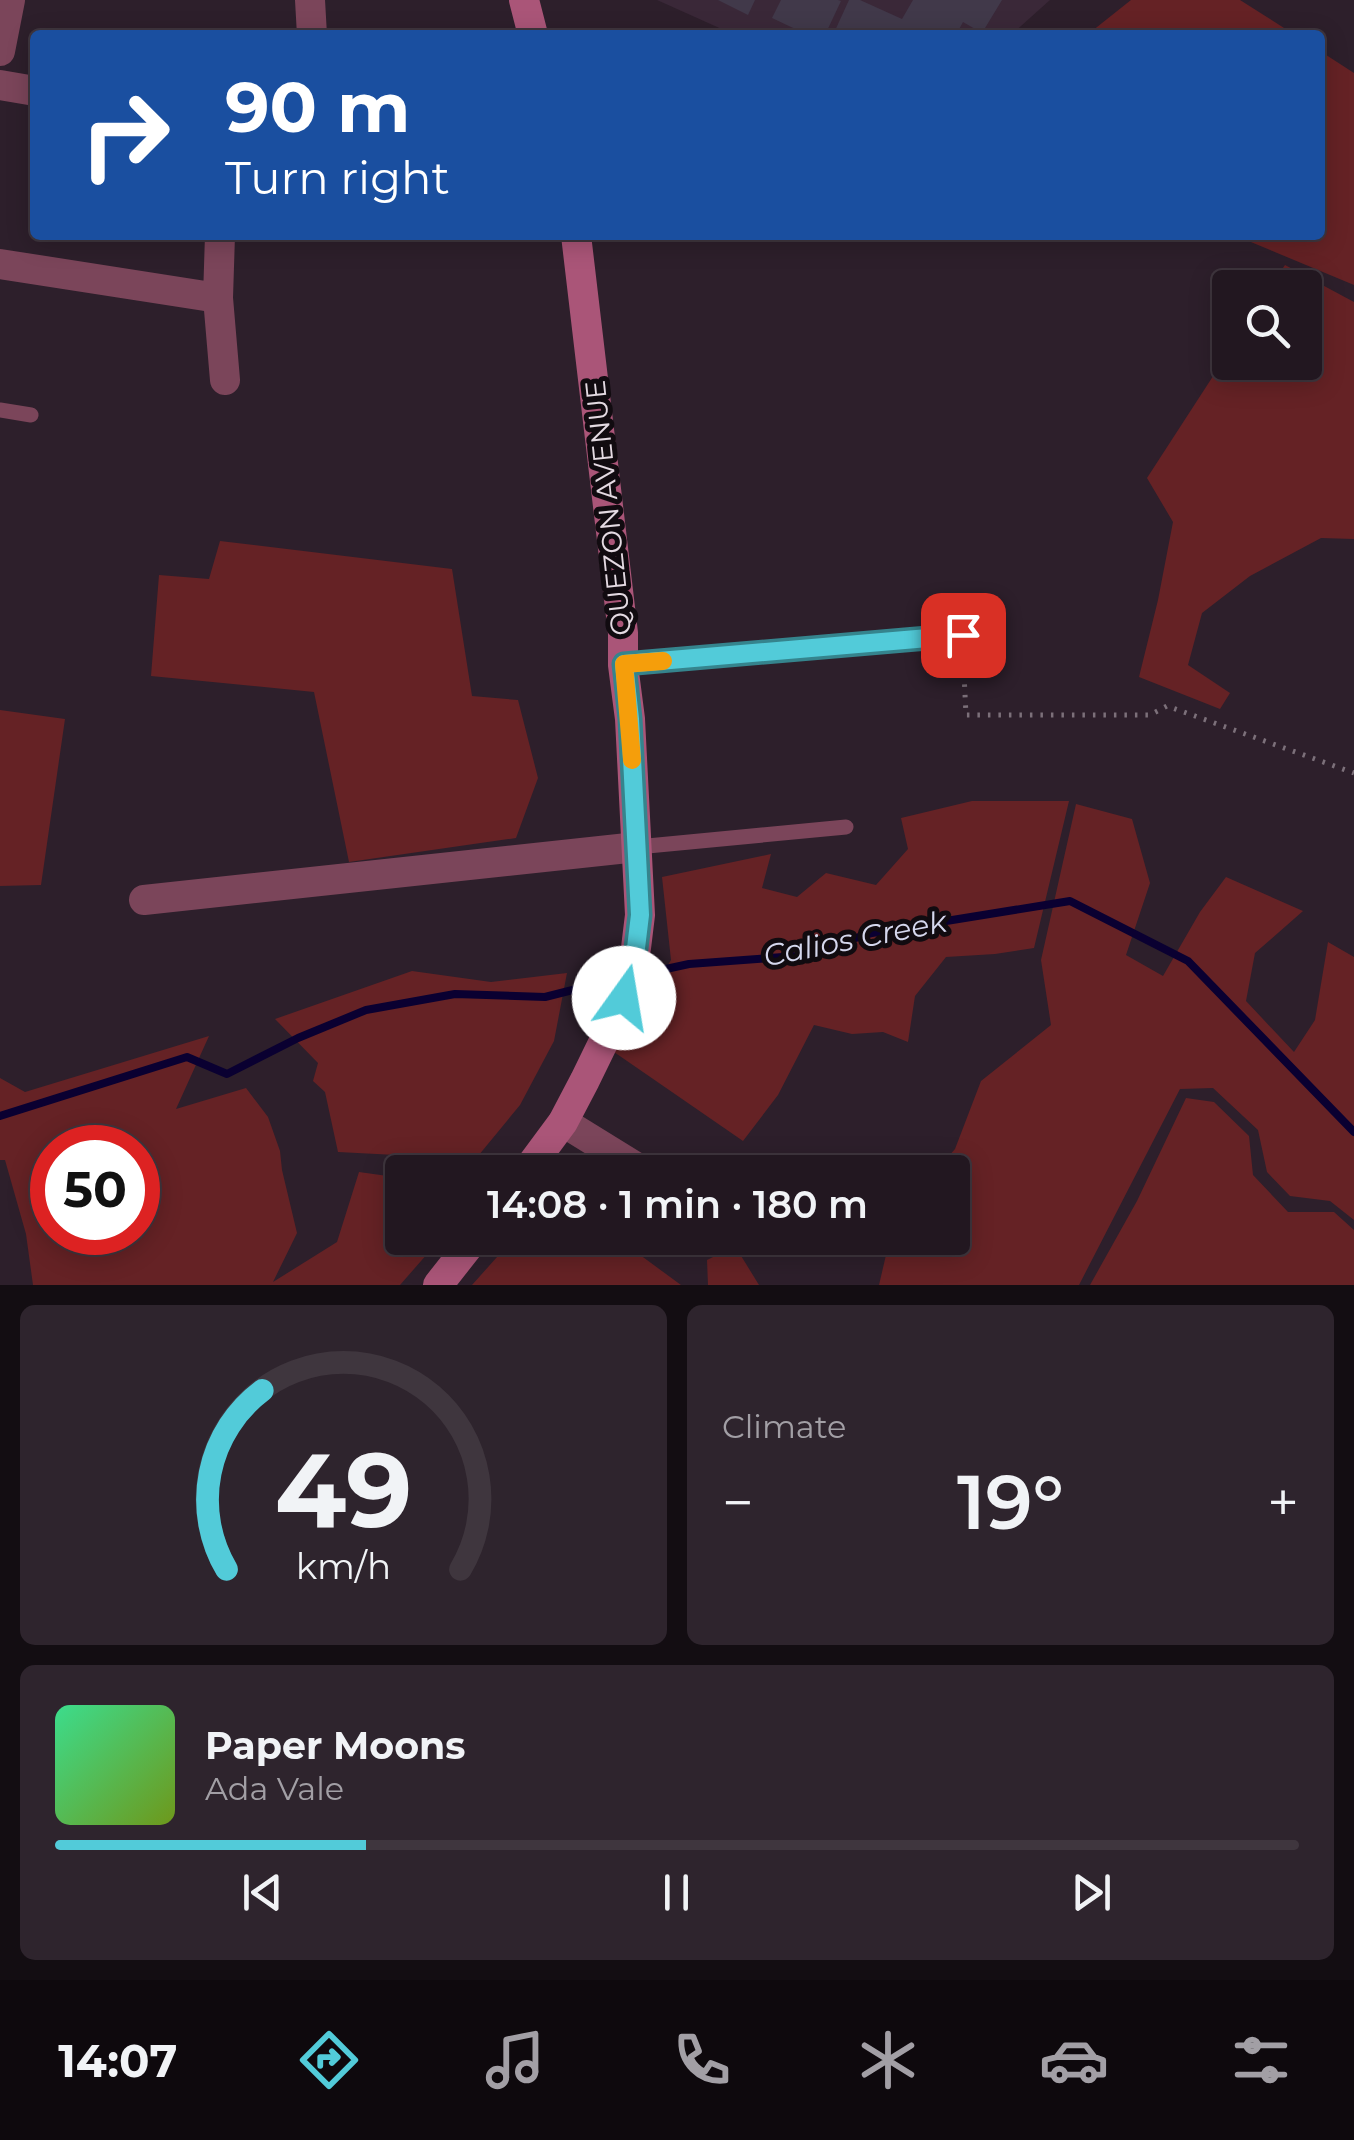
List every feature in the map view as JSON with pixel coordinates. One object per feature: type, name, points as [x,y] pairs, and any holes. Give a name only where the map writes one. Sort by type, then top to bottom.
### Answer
[{"type":"main road","points":[[524,0],[532,30]]},
{"type":"main road","name":"QUEZON AVENUE","points":[[539,1155],[564,1122],[624,998],[640,915],[624,634],[577,240]]},
{"type":"main road","points":[[438,1285],[461,1255]]},
{"type":"street","points":[[0,51],[10,0]]},
{"type":"street","points":[[310,0],[312,30]]},
{"type":"street","points":[[0,85],[30,90]]},
{"type":"street","points":[[220,240],[218,298],[226,380]]},
{"type":"street","points":[[0,264],[218,298]]},
{"type":"street","points":[[144,900],[637,847]]},
{"type":"street","points":[[564,1122],[617,1155]]},
{"type":"lane","points":[[0,410],[31,416]]},
{"type":"lane","points":[[624,664],[963,635]]},
{"type":"lane","points":[[637,847],[846,828]]},
{"type":"path","points":[[963,635],[966,715],[1150,715],[1168,706],[1354,773]]},
{"type":"shaded area","points":[[657,0],[1050,0],[1017,30],[724,30]]},
{"type":"shaded area","points":[[1131,0],[1240,0],[1287,30],[1093,30]]},
{"type":"shaded area","points":[[1325,54],[1354,73],[1354,285],[1246,240],[1325,240]]},
{"type":"shaded area","points":[[1322,285],[1354,302],[1354,539],[1321,538],[1250,576],[1202,613],[1188,665],[1230,693],[1220,709],[1139,677],[1173,522],[1147,478],[1212,378],[1322,380]]},
{"type":"shaded area","points":[[220,541],[452,569],[472,696],[518,700],[538,778],[516,838],[349,862],[314,692],[151,676],[159,575],[209,579]]},
{"type":"shaded area","points":[[0,710],[65,719],[41,885],[0,886]]},
{"type":"shaded area","points":[[972,801],[1069,801],[1034,948],[946,957],[915,996],[908,1042],[883,1032],[852,1034],[814,1025],[778,1095],[743,1141],[614,1052],[671,960],[662,877],[771,854],[762,888],[797,897],[826,873],[876,885],[908,849],[901,818]]},
{"type":"shaded area","points":[[1076,804],[1132,819],[1150,883],[1126,955],[1163,976],[1200,912],[1226,877],[1303,911],[1255,953],[1246,1001],[1294,1052],[1315,1020],[1328,942],[1354,957],[1354,1220],[1330,1201],[1290,1196],[1267,1172],[1258,1130],[1213,1088],[1180,1089],[1079,1285],[879,1285],[886,1255],[970,1255],[970,1155],[950,1155],[981,1081],[1051,1025],[1041,960]]},
{"type":"shaded area","points":[[412,971],[491,982],[567,973],[554,1041],[520,1105],[479,1155],[338,1152],[325,1092],[313,1081],[318,1063],[275,1019]]},
{"type":"shaded area","points":[[209,1036],[176,1109],[246,1088],[268,1117],[280,1151],[297,1233],[273,1282],[337,1242],[359,1172],[385,1176],[385,1255],[426,1255],[400,1285],[33,1285],[26,1234],[5,1160],[0,1160],[0,1078],[25,1092]]},
{"type":"shaded area","points":[[1186,1098],[1214,1102],[1249,1136],[1253,1175],[1288,1212],[1334,1212],[1354,1230],[1354,1285],[1090,1285],[1137,1201]]},
{"type":"shaded area","points":[[499,1255],[640,1255],[681,1285],[472,1285]]},
{"type":"shaded area","points":[[717,1255],[741,1255],[759,1285],[708,1285],[707,1260]]},
{"type":"building","points":[[718,0],[755,0],[748,15]]},
{"type":"building","points":[[781,0],[841,1],[827,30],[797,30],[772,18]]},
{"type":"building","points":[[849,0],[860,0],[902,19],[913,0],[1002,0],[984,30],[963,22],[959,30],[835,30]]},
{"type":"waterway","name":"Calios Creek","points":[[638,975],[689,964],[797,956],[872,933],[1070,901],[1188,961],[1354,1132]]},
{"type":"waterway","name":"Calios Creek","points":[[0,1116],[187,1057],[227,1074],[298,1038],[366,1010],[455,994],[545,997],[624,977]]},
{"type":"slow traffic","points":[[632,760],[624,664],[663,661]]},
{"type":"route","points":[[624,998],[640,915],[624,664],[963,635]]}]
